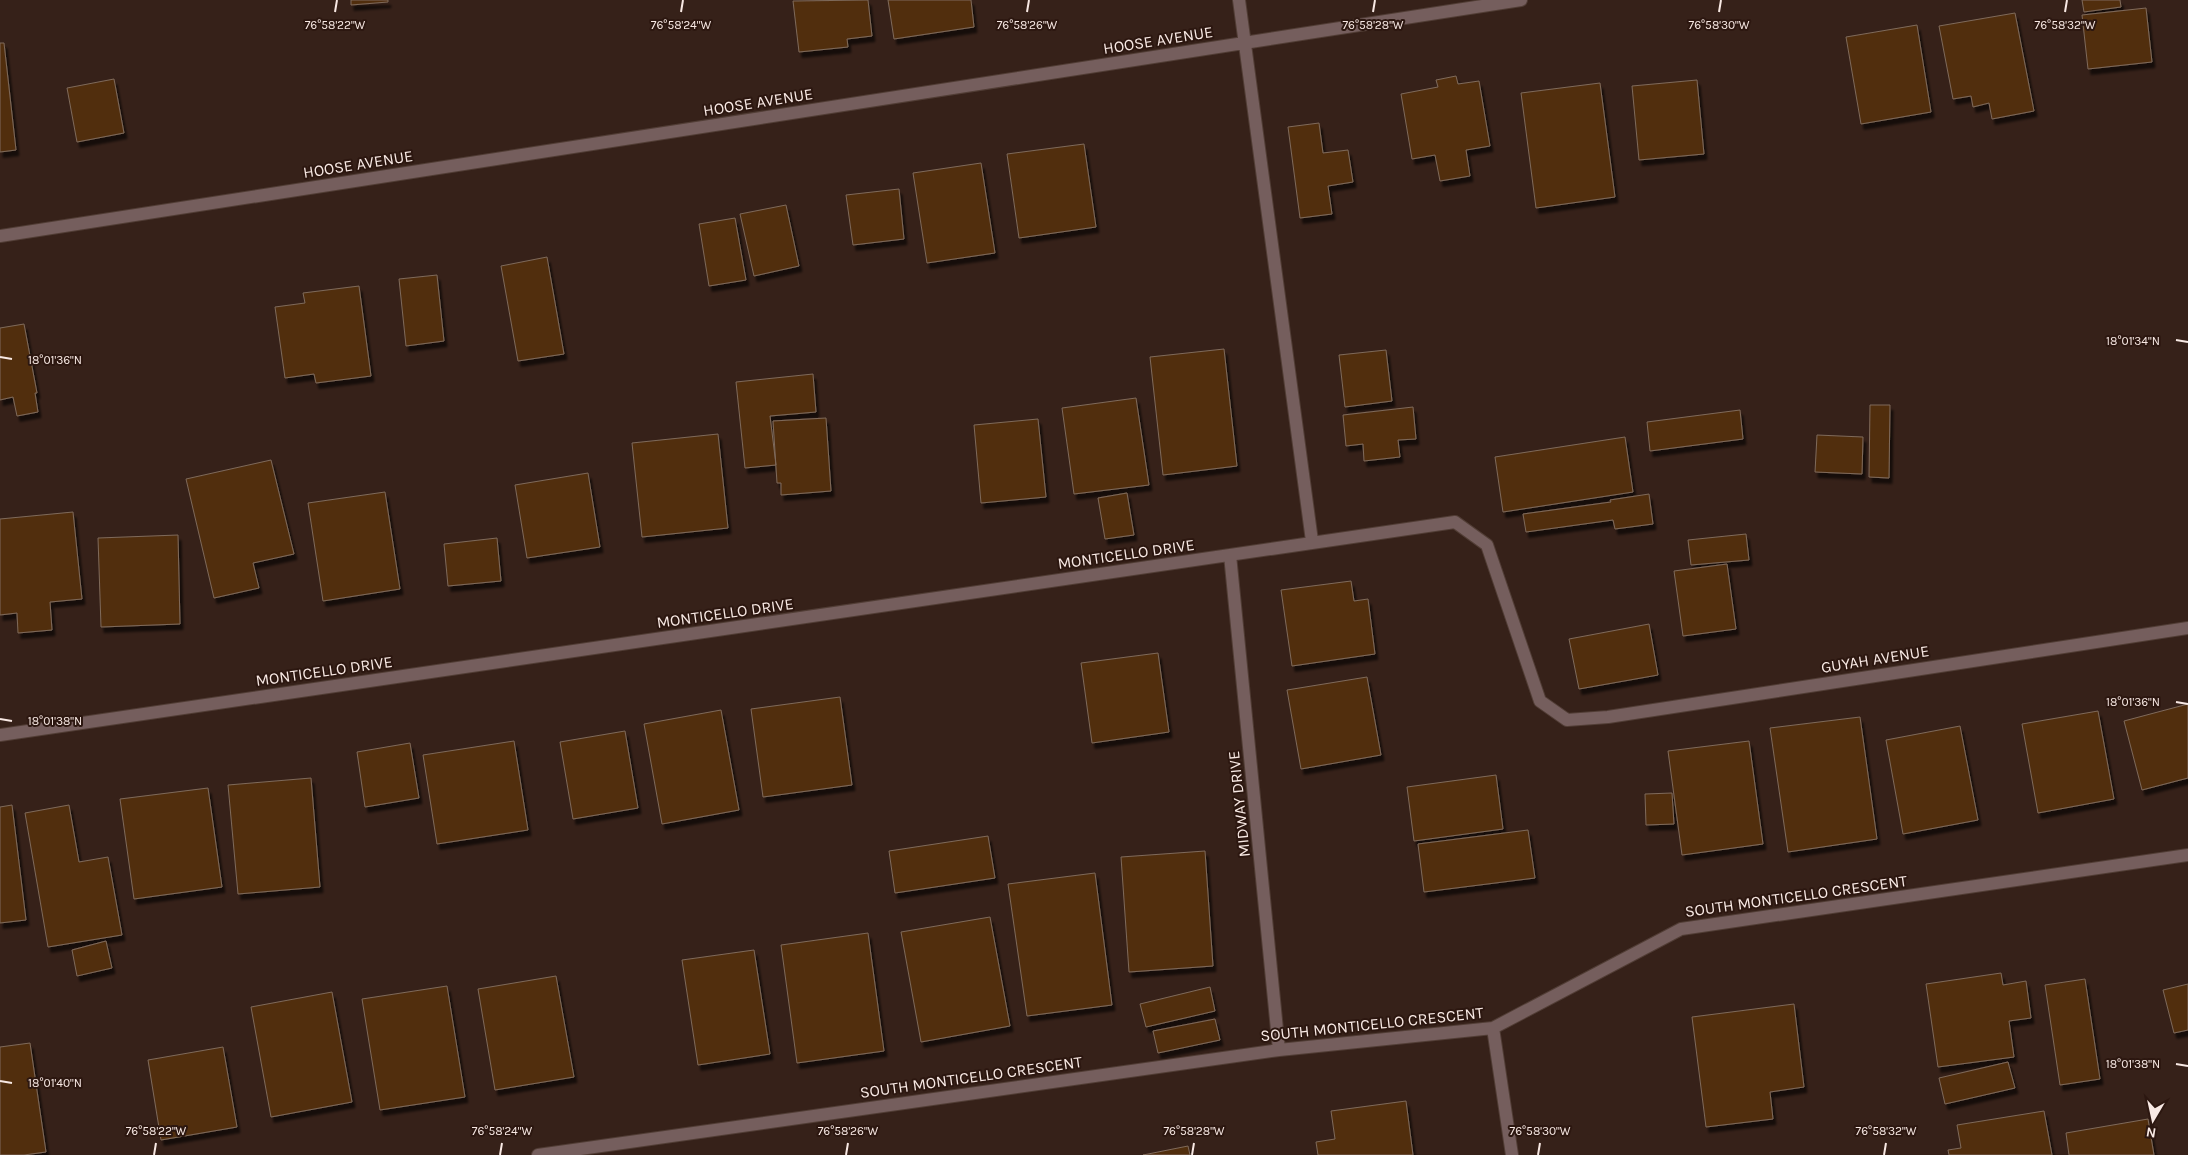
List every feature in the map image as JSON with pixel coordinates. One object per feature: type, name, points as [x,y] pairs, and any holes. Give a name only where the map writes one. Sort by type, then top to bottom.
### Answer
[{"type":"street","points":[[1239,0],[1312,541]]},
{"type":"street","name":"HOOSE AVENUE","points":[[0,236],[1522,0]]},
{"type":"street","name":"MONTICELLO DRIVE","points":[[0,735],[1230,555],[1312,541],[1455,522],[1487,545],[1540,701],[1567,720]]},
{"type":"street","name":"MIDWAY DRIVE","points":[[1230,555],[1279,1050]]},
{"type":"street","name":"GUYAH AVENUE","points":[[1567,720],[1608,717],[2188,628]]},
{"type":"street","name":"SOUTH MONTICELLO CRESCENT","points":[[538,1155],[1279,1050],[1493,1028],[1681,929],[2188,855]]},
{"type":"street","points":[[1493,1028],[1512,1155]]},
{"type":"building","points":[[351,0],[388,0],[388,2],[351,5]]},
{"type":"building","points":[[868,0],[872,36],[847,39],[848,47],[799,52],[793,1]]},
{"type":"building","points":[[888,0],[971,0],[974,27],[894,39]]},
{"type":"building","points":[[2082,0],[2120,0],[2121,7],[2084,12]]},
{"type":"building","points":[[2146,8],[2152,62],[2088,69],[2082,15]]},
{"type":"building","points":[[2015,13],[2034,111],[1992,119],[1989,103],[1973,107],[1971,96],[1953,99],[1939,26]]},
{"type":"building","points":[[1917,25],[1931,112],[1861,124],[1846,37]]},
{"type":"building","points":[[0,43],[4,43],[16,150],[0,152]]},
{"type":"building","points":[[1456,76],[1458,84],[1479,81],[1490,146],[1466,150],[1470,176],[1440,181],[1435,155],[1412,159],[1401,94],[1438,87],[1436,80]]},
{"type":"building","points":[[114,79],[124,133],[77,142],[67,88]]},
{"type":"building","points":[[1697,80],[1704,154],[1639,160],[1632,86]]},
{"type":"building","points":[[1600,83],[1615,197],[1536,208],[1521,93]]},
{"type":"building","points":[[1319,123],[1323,153],[1348,150],[1353,182],[1328,186],[1332,214],[1300,218],[1288,127]]},
{"type":"building","points":[[1084,144],[1096,227],[1019,238],[1007,154]]},
{"type":"building","points":[[981,163],[995,253],[927,263],[913,173]]},
{"type":"building","points":[[899,189],[904,239],[853,245],[846,195]]},
{"type":"building","points":[[786,205],[799,266],[754,276],[740,214]]},
{"type":"building","points":[[735,218],[746,280],[709,286],[699,224]]},
{"type":"building","points":[[547,257],[564,354],[518,361],[501,266]]},
{"type":"building","points":[[437,275],[444,341],[406,346],[399,279]]},
{"type":"building","points":[[359,286],[371,376],[316,383],[314,374],[285,378],[275,307],[305,303],[303,293]]},
{"type":"building","points":[[24,324],[37,393],[35,393],[38,412],[17,416],[13,397],[0,400],[0,328]]},
{"type":"building","points":[[1224,349],[1237,466],[1163,475],[1150,357]]},
{"type":"building","points":[[1386,350],[1392,401],[1345,407],[1339,355]]},
{"type":"building","points":[[813,374],[816,412],[770,416],[776,465],[745,468],[736,382]]},
{"type":"building","points":[[1136,398],[1149,485],[1074,494],[1062,408]]},
{"type":"building","points":[[1870,405],[1890,405],[1889,478],[1869,477]]},
{"type":"building","points":[[1413,407],[1416,439],[1398,440],[1400,457],[1364,461],[1363,444],[1346,446],[1343,415]]},
{"type":"building","points":[[1740,410],[1743,439],[1650,451],[1647,422]]},
{"type":"building","points":[[826,418],[831,491],[781,495],[781,483],[777,483],[773,421]]},
{"type":"building","points":[[1038,419],[1046,497],[981,503],[974,425]]},
{"type":"building","points":[[718,434],[728,528],[642,537],[632,443]]},
{"type":"building","points":[[1817,435],[1863,437],[1862,474],[1815,472]]},
{"type":"building","points":[[1625,437],[1633,492],[1503,512],[1495,457]]},
{"type":"building","points":[[271,460],[294,554],[253,563],[259,588],[214,598],[186,479]]},
{"type":"building","points":[[588,473],[600,547],[527,558],[515,485]]},
{"type":"building","points":[[385,492],[400,589],[323,601],[308,503]]},
{"type":"building","points":[[1127,493],[1134,535],[1105,539],[1098,498]]},
{"type":"building","points":[[1649,494],[1653,524],[1615,529],[1613,520],[1526,532],[1523,514],[1611,502],[1610,500]]},
{"type":"building","points":[[73,512],[82,599],[50,602],[52,630],[18,633],[17,613],[0,615],[0,519]]},
{"type":"building","points":[[1746,534],[1749,560],[1691,565],[1688,540]]},
{"type":"building","points":[[178,535],[180,624],[101,627],[98,538]]},
{"type":"building","points":[[497,538],[501,581],[448,586],[444,544]]},
{"type":"building","points":[[1727,564],[1736,629],[1683,636],[1674,571]]},
{"type":"building","points":[[1351,581],[1354,601],[1368,599],[1375,654],[1292,666],[1281,590]]},
{"type":"building","points":[[1649,624],[1658,675],[1579,689],[1569,639]]},
{"type":"building","points":[[1158,653],[1169,732],[1092,743],[1081,663]]},
{"type":"building","points":[[1367,677],[1381,755],[1301,769],[1287,690]]},
{"type":"building","points":[[840,697],[852,785],[763,797],[751,709]]},
{"type":"building","points":[[2188,704],[2188,778],[2142,790],[2124,721]]},
{"type":"building","points":[[721,710],[739,810],[662,824],[644,724]]},
{"type":"building","points":[[2098,711],[2114,799],[2038,813],[2022,724]]},
{"type":"building","points":[[1860,717],[1877,839],[1788,852],[1770,728]]},
{"type":"building","points":[[1960,726],[1978,820],[1903,834],[1886,740]]},
{"type":"building","points":[[625,731],[638,808],[573,819],[560,742]]},
{"type":"building","points":[[514,741],[528,830],[437,844],[423,755]]},
{"type":"building","points":[[1749,741],[1763,844],[1682,855],[1668,751]]},
{"type":"building","points":[[410,743],[419,798],[365,807],[357,752]]},
{"type":"building","points":[[1496,775],[1503,829],[1414,841],[1407,787]]},
{"type":"building","points":[[311,778],[320,887],[238,894],[228,785]]},
{"type":"building","points":[[208,788],[222,887],[134,899],[120,799]]},
{"type":"building","points":[[1672,793],[1674,824],[1646,825],[1645,794]]},
{"type":"building","points":[[12,805],[26,920],[0,923],[0,807]]},
{"type":"building","points":[[69,805],[79,862],[108,857],[122,935],[48,947],[25,813]]},
{"type":"building","points":[[1528,830],[1535,878],[1424,892],[1418,844]]},
{"type":"building","points":[[988,836],[995,878],[895,893],[889,851]]},
{"type":"building","points":[[1205,851],[1213,966],[1129,972],[1121,857]]},
{"type":"building","points":[[1095,873],[1112,1005],[1027,1016],[1008,884]]},
{"type":"building","points":[[990,917],[1010,1026],[921,1042],[901,932]]},
{"type":"building","points":[[868,933],[884,1051],[797,1063],[781,945]]},
{"type":"building","points":[[106,941],[112,968],[77,976],[72,950]]},
{"type":"building","points":[[754,950],[770,1054],[698,1065],[682,960]]},
{"type":"building","points":[[2001,973],[2003,985],[2026,981],[2031,1018],[2009,1021],[2014,1057],[1938,1067],[1926,984]]},
{"type":"building","points":[[556,976],[574,1077],[495,1090],[478,989]]},
{"type":"building","points":[[2085,979],[2100,1079],[2060,1085],[2045,985]]},
{"type":"building","points":[[2188,984],[2188,1030],[2174,1033],[2163,990]]},
{"type":"building","points":[[447,986],[465,1097],[380,1110],[362,999]]},
{"type":"building","points":[[1210,987],[1215,1011],[1146,1027],[1140,1004]]},
{"type":"building","points":[[332,992],[352,1102],[271,1117],[251,1007]]},
{"type":"building","points":[[1794,1004],[1804,1087],[1770,1092],[1773,1119],[1706,1127],[1692,1017]]},
{"type":"building","points":[[1215,1019],[1220,1040],[1158,1053],[1153,1031]]},
{"type":"building","points":[[30,1043],[46,1152],[24,1155],[0,1155],[0,1047]]},
{"type":"building","points":[[223,1047],[237,1127],[161,1140],[148,1060]]},
{"type":"building","points":[[2008,1062],[2015,1088],[1945,1104],[1939,1078]]},
{"type":"building","points":[[1406,1101],[1413,1155],[1318,1155],[1316,1142],[1335,1139],[1331,1111]]},
{"type":"building","points":[[2044,1111],[2052,1155],[1949,1155],[1948,1150],[1961,1148],[1957,1125]]},
{"type":"building","points":[[2148,1119],[2154,1155],[2069,1155],[2066,1133]]},
{"type":"building","points":[[1188,1146],[1190,1155],[1143,1155]]}]
